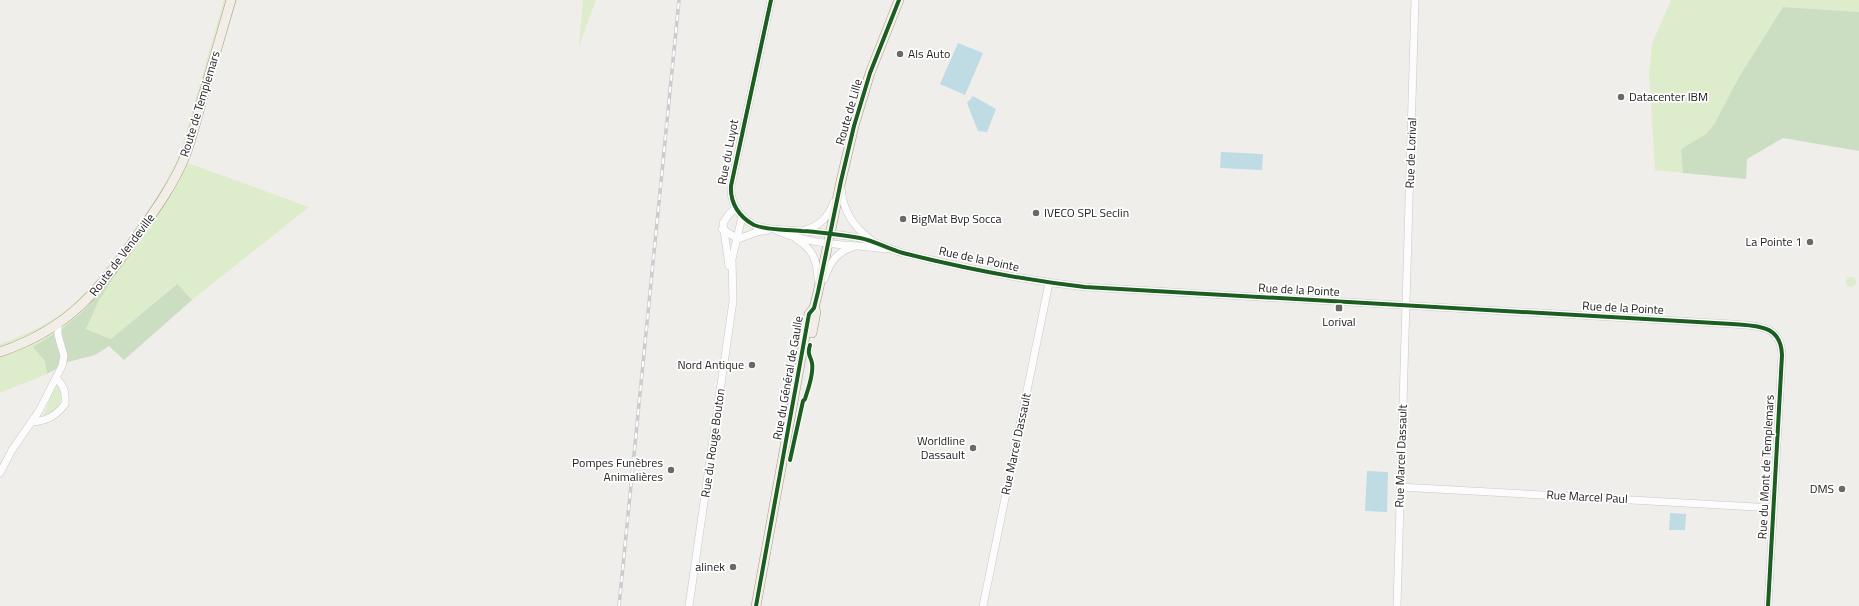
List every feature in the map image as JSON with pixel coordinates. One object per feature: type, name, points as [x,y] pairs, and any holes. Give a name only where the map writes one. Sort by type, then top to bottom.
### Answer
[{"type":"main road","name":"Route de Templemars","points":[[159,203],[173,182],[186,155],[231,0]]},
{"type":"main road","name":"Route de Lille","points":[[829,238],[841,181],[866,88],[899,0]]},
{"type":"main road","name":"Route de Vendeville","points":[[0,352],[37,337],[77,310],[95,292],[159,203]]},
{"type":"main road","name":"Rue du Général de Gaulle","points":[[756,606],[784,458],[789,445],[816,312],[814,308],[829,238]]},
{"type":"street","name":"Rue du Luyot","points":[[771,0],[732,179],[731,196],[742,217],[756,225],[775,230],[803,231],[829,238]]},
{"type":"street","name":"Rue de Lorival","points":[[1406,306],[1415,0]]},
{"type":"street","points":[[803,231],[814,226],[827,217],[841,181]]},
{"type":"street","points":[[841,181],[843,202],[846,212],[854,224],[872,241]]},
{"type":"street","points":[[736,208],[724,219],[722,229],[738,239],[757,232],[775,230],[794,237],[811,250],[816,259],[818,292]]},
{"type":"street","name":"Rue du Rouge Bouton","points":[[689,606],[733,301],[732,259],[738,239],[742,217]]},
{"type":"street","name":"Rue du Rouge Bouton","points":[[722,229],[732,279]]},
{"type":"street","points":[[794,237],[829,238],[864,246],[898,251]]},
{"type":"street","name":"Rue de la Pointe","points":[[829,238],[872,241],[898,251],[980,271],[1049,283],[1139,291],[1758,326],[1772,332]]},
{"type":"street","points":[[818,292],[830,264],[837,254],[848,248],[864,246]]},
{"type":"street","name":"Rue Marcel Dassault","points":[[983,606],[1049,283]]},
{"type":"street","name":"Rue Marcel Dassault","points":[[1397,606],[1406,306]]},
{"type":"street","points":[[0,473],[14,446],[31,422],[62,366],[64,356],[58,335],[58,324]]},
{"type":"street","name":"Rue du Mont de Templemars","points":[[1768,606],[1782,355],[1780,343],[1772,332]]},
{"type":"street","points":[[31,422],[46,420],[54,417],[65,404],[65,390],[56,378]]},
{"type":"street","name":"Rue Marcel Paul","points":[[1400,487],[1774,508]]},
{"type":"green space","points":[[224,0],[237,0],[188,163],[309,207],[192,300],[176,284],[111,339],[86,329],[98,302],[110,283],[62,330],[34,347],[45,361],[47,374],[0,393],[0,344],[22,336],[58,316],[93,284],[127,242],[143,219],[170,174],[180,154]]},
{"type":"green space","points":[[583,0],[596,0],[579,46]]},
{"type":"green space","points":[[1671,0],[1859,0],[1859,12],[1783,7],[1739,77],[1715,123],[1706,134],[1681,149],[1683,173],[1655,170],[1649,74],[1652,44]]},
{"type":"green space","points":[[1783,7],[1859,12],[1859,151],[1783,138],[1747,159],[1746,179],[1683,173],[1681,149],[1706,134],[1715,123],[1739,77]]},
{"type":"green space","points":[[1851,277],[1856,282],[1851,287],[1846,282]]},
{"type":"green space","points":[[112,280],[98,302],[86,329],[111,339],[177,284],[192,300],[124,360],[109,346],[95,355],[68,362],[47,374],[45,361],[33,347],[62,329],[82,312]]},
{"type":"green space","points":[[56,386],[59,386],[61,396],[59,404],[54,411],[45,416],[44,414]]},
{"type":"water","points":[[958,43],[983,53],[965,95],[940,84]]},
{"type":"water","points":[[973,96],[996,109],[987,132],[978,131],[967,103]]},
{"type":"water","points":[[1221,152],[1263,154],[1262,170],[1220,168]]},
{"type":"water","points":[[1367,471],[1388,472],[1387,512],[1365,511]]},
{"type":"water","points":[[1670,513],[1686,514],[1685,530],[1669,530]]},
{"type":"railway","points":[[619,606],[679,0]]},
{"type":"cycle path","points":[[771,0],[731,186],[732,198],[736,209],[749,222],[760,227],[817,232],[860,238],[903,253],[948,264],[1016,277],[1085,287],[1750,325],[1772,332],[1777,337],[1781,345],[1782,355],[1768,606]]},
{"type":"cycle path","points":[[756,606],[809,314],[814,308],[818,292],[854,126],[870,73],[899,0]]},
{"type":"cycle path","points":[[790,460],[803,401],[805,399],[811,377],[812,363],[809,353],[810,345]]},
{"type":"place","name":"Als Auto","points":[[900,54]]},
{"type":"place","name":"Datacenter IBM","points":[[1621,97]]},
{"type":"place","name":"IVECO SPL Seclin","points":[[1036,213]]},
{"type":"place","name":"BigMat Bvp Socca","points":[[903,219]]},
{"type":"place","name":"La Pointe 1","points":[[1810,242]]},
{"type":"place","name":"Lorival","points":[[1339,308]]},
{"type":"place","name":"Nord Antique","points":[[752,365]]},
{"type":"place","name":"Worldline Dassault","points":[[973,448]]},
{"type":"place","name":"Pompes Funèbres Animalières","points":[[671,470]]},
{"type":"place","name":"DMS","points":[[1842,489]]},
{"type":"place","name":"alinek","points":[[733,567]]}]
